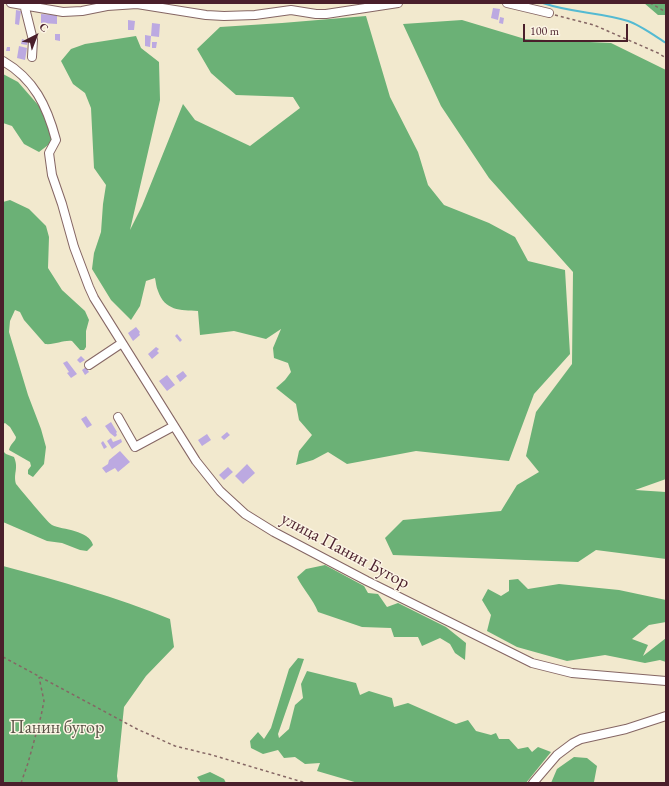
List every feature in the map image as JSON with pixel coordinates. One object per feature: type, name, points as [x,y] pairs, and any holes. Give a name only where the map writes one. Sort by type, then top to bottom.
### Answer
[{"type":"street","points":[[10,3],[52,11],[73,13],[107,6],[137,4],[206,14],[238,16],[291,10],[326,14],[398,3]]},
{"type":"street","points":[[507,3],[549,13]]},
{"type":"street","points":[[25,5],[33,40],[32,57]]},
{"type":"street","name":"улица Панин Бугор","points":[[3,61],[25,78],[40,97],[48,112],[56,140],[49,153],[52,175],[88,287],[102,312],[174,426],[209,478],[233,504],[245,514],[274,532],[516,657],[532,663],[572,673],[666,680]]},
{"type":"street","points":[[89,365],[122,343]]},
{"type":"street","points":[[118,417],[132,448],[174,426]]},
{"type":"street","points":[[533,783],[557,755],[573,743],[581,739],[626,729],[666,716]]},
{"type":"path","points":[[650,3],[666,12]]},
{"type":"path","points":[[549,13],[594,25],[658,53],[666,58]]},
{"type":"path","points":[[3,657],[137,729],[175,746],[212,755],[306,783]]},
{"type":"path","points":[[21,783],[28,763],[44,701],[39,677]]},
{"type":"green space","points":[[644,3],[666,3],[666,15],[658,15]]},
{"type":"green space","points":[[366,16],[390,97],[418,152],[428,185],[444,205],[489,223],[515,237],[528,261],[565,270],[570,354],[534,394],[509,461],[416,451],[347,464],[328,452],[313,460],[296,465],[299,451],[312,435],[299,420],[296,404],[276,388],[291,372],[288,363],[274,358],[273,348],[281,329],[266,339],[234,331],[200,335],[198,311],[179,310],[169,306],[161,298],[155,278],[146,281],[140,306],[131,320],[111,300],[92,269],[94,253],[101,232],[106,185],[94,168],[91,108],[85,93],[73,84],[61,61],[71,49],[85,44],[136,36],[141,48],[159,62],[160,100],[130,230],[142,206],[183,104],[195,120],[250,146],[300,108],[293,97],[236,95],[211,73],[197,49],[220,27]]},
{"type":"green space","points":[[462,20],[525,39],[611,43],[666,70],[666,479],[635,490],[666,492],[666,559],[596,550],[578,562],[393,555],[385,538],[403,520],[501,511],[517,485],[539,472],[526,456],[536,412],[572,364],[573,272],[489,178],[441,106],[403,24]]},
{"type":"green space","points":[[3,74],[18,82],[46,114],[52,142],[39,152],[24,144],[12,126],[3,123]]},
{"type":"green space","points":[[10,200],[29,209],[46,226],[49,237],[48,268],[62,290],[85,311],[89,320],[86,331],[86,347],[84,350],[80,350],[72,341],[45,344],[24,320],[20,312],[15,310],[10,321],[9,332],[28,395],[46,447],[44,464],[33,477],[28,474],[28,470],[31,466],[30,462],[9,450],[16,437],[10,427],[5,423],[3,424],[3,202]]},
{"type":"green space","points":[[3,451],[14,457],[16,465],[16,484],[52,525],[81,533],[91,540],[93,545],[87,551],[62,543],[47,541],[3,522]]},
{"type":"green space","points":[[325,565],[364,586],[368,593],[378,594],[387,607],[398,603],[446,627],[466,643],[465,660],[455,653],[450,644],[440,638],[422,646],[418,637],[394,637],[391,628],[362,627],[318,612],[297,577],[306,569]]},
{"type":"green space","name":"Панин бугор","points":[[3,566],[88,590],[170,619],[174,647],[146,676],[124,707],[117,776],[118,783],[3,783]]},
{"type":"green space","points":[[518,579],[528,589],[559,584],[619,590],[666,600],[666,622],[649,625],[632,639],[648,645],[643,656],[666,638],[666,662],[660,660],[645,663],[605,655],[567,661],[517,647],[487,631],[491,615],[482,600],[488,589],[501,596],[509,591],[509,580]]},
{"type":"green space","points":[[298,658],[304,659],[278,734],[279,738],[289,729],[295,705],[303,698],[301,684],[307,671],[356,683],[360,695],[369,691],[392,698],[394,707],[408,703],[456,724],[468,720],[476,731],[491,735],[496,733],[499,739],[509,739],[518,749],[528,747],[532,752],[538,747],[551,752],[526,783],[358,783],[317,771],[320,763],[305,764],[295,757],[284,758],[278,750],[263,754],[251,748],[250,741],[258,732],[264,739],[271,728],[289,669]]},
{"type":"green space","points":[[574,757],[587,758],[597,766],[594,782],[551,783],[557,769]]},
{"type":"green space","points":[[210,772],[224,779],[226,783],[201,783],[197,777]]},
{"type":"building","points":[[493,8],[500,9],[498,20],[491,18]]},
{"type":"building","points":[[16,10],[21,11],[19,25],[15,24]]},
{"type":"building","points":[[41,14],[57,15],[57,24],[41,23]]},
{"type":"building","points":[[500,17],[504,18],[503,24],[499,23]]},
{"type":"building","points":[[128,20],[135,21],[134,30],[128,30]]},
{"type":"building","points":[[152,23],[160,24],[159,37],[151,36]]},
{"type":"building","points":[[55,34],[60,34],[60,41],[55,40]]},
{"type":"building","points":[[145,35],[151,36],[150,47],[145,46]]},
{"type":"building","points":[[22,39],[28,41],[27,45],[21,44]]},
{"type":"building","points":[[152,42],[157,42],[156,48],[152,48]]},
{"type":"building","points":[[19,46],[27,48],[25,60],[17,58]]},
{"type":"building","points":[[7,47],[10,47],[10,51],[6,51]]},
{"type":"building","points":[[136,327],[140,332],[140,335],[133,341],[128,333]]},
{"type":"building","points":[[177,334],[182,340],[180,342],[175,336]]},
{"type":"building","points":[[156,347],[159,349],[157,351],[159,353],[152,359],[148,354]]},
{"type":"building","points":[[81,356],[85,360],[80,363],[77,360]]},
{"type":"building","points":[[67,361],[77,374],[71,378],[63,363]]},
{"type":"building","points":[[86,367],[89,372],[85,375],[82,370]]},
{"type":"building","points":[[183,371],[187,376],[180,382],[176,376]]},
{"type":"building","points":[[167,375],[175,385],[167,391],[159,381]]},
{"type":"building","points":[[86,416],[92,425],[87,428],[81,419]]},
{"type":"building","points":[[111,422],[117,432],[115,437],[105,426]]},
{"type":"building","points":[[227,432],[230,435],[224,440],[221,437]]},
{"type":"building","points":[[207,434],[211,440],[202,446],[198,440]]},
{"type":"building","points":[[111,438],[113,442],[121,439],[122,442],[112,449],[107,441]]},
{"type":"building","points":[[103,441],[107,447],[104,449],[101,443]]},
{"type":"building","points":[[120,451],[130,462],[118,472],[115,468],[106,473],[102,468],[108,464],[109,460]]},
{"type":"building","points":[[247,464],[255,473],[243,484],[235,476]]},
{"type":"building","points":[[228,467],[233,472],[224,480],[219,475]]},
{"type":"waterway","points":[[543,3],[564,9],[628,21],[666,43]]}]
